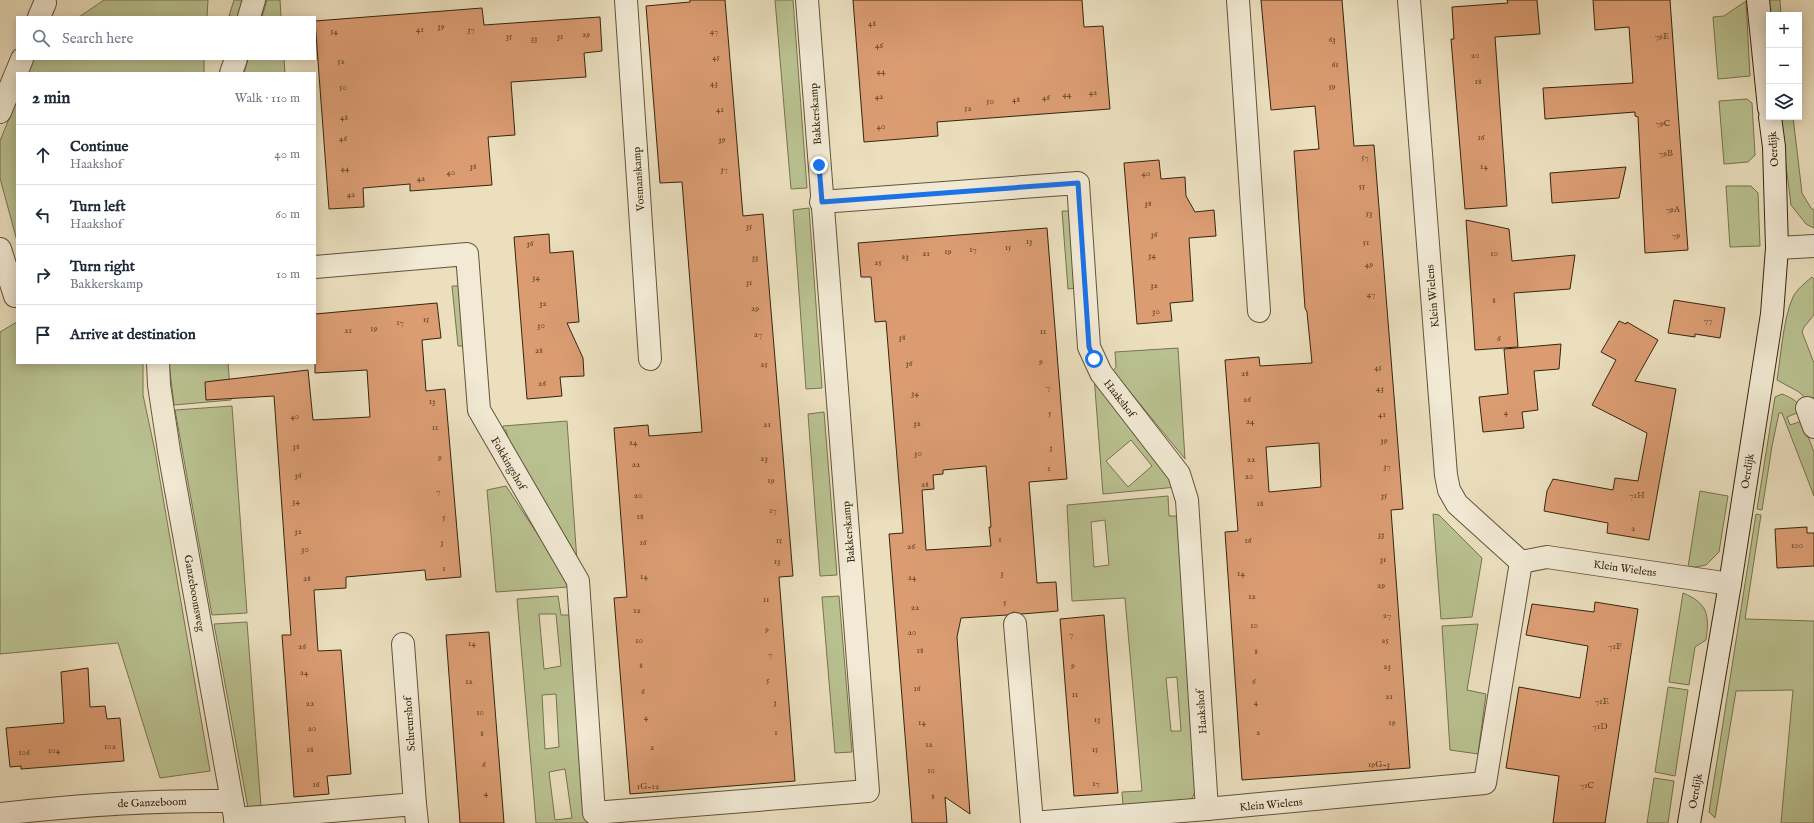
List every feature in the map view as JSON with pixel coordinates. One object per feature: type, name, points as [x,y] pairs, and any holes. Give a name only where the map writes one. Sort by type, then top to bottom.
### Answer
[{"type":"street","points":[[249,16],[254,0]]},
{"type":"street","name":"Vosmanskamp","points":[[626,0],[650,359]]},
{"type":"street","name":"Bakkerskamp","points":[[594,813],[868,791],[807,0]]},
{"type":"street","points":[[1238,0],[1259,311]]},
{"type":"street","name":"Klein Wielens","points":[[1409,0],[1446,475],[1449,490],[1457,504],[1521,562]]},
{"type":"street","points":[[1758,0],[1767,84]]},
{"type":"street","points":[[17,72],[22,60]]},
{"type":"street","points":[[231,72],[236,60]]},
{"type":"street","points":[[0,112],[16,73]]},
{"type":"street","name":"Oerdijk","points":[[1689,823],[1730,584],[1772,314],[1777,248],[1774,147],[1770,120]]},
{"type":"street","name":"Haakshof","points":[[822,202],[1078,183],[1089,347],[1101,373],[1179,474],[1187,500],[1207,810]]},
{"type":"street","points":[[1777,248],[1814,246]]},
{"type":"street","points":[[0,249],[11,297]]},
{"type":"street","name":"Fokkingshof","points":[[316,267],[466,254],[479,410],[578,581],[594,813]]},
{"type":"street","name":"Ganzeboomsweg","points":[[158,364],[159,385],[169,451],[234,814]]},
{"type":"street","name":"Klein Wielens","points":[[1521,562],[1547,557],[1730,584]]},
{"type":"street","name":"Klein Wielens","points":[[1015,624],[1032,822],[1207,810],[1485,783],[1521,562]]},
{"type":"street","name":"Schreurshof","points":[[234,814],[416,813],[403,644]]},
{"type":"street","name":"de Ganzeboom","points":[[0,814],[74,814],[182,800],[234,814]]},
{"type":"green space","points":[[104,0],[208,0],[207,16],[80,16]]},
{"type":"green space","points":[[234,0],[244,0],[239,16],[229,16]]},
{"type":"green space","points":[[267,0],[280,0],[281,16],[262,16]]},
{"type":"green space","points":[[775,0],[793,0],[807,188],[791,189]]},
{"type":"green space","points":[[1768,0],[1780,0],[1781,12],[1769,12]]},
{"type":"green space","points":[[1746,1],[1750,76],[1718,79],[1713,17],[1724,16]]},
{"type":"green space","points":[[34,60],[204,60],[204,72],[28,72]]},
{"type":"green space","points":[[248,60],[284,60],[285,72],[244,72]]},
{"type":"green space","points":[[1747,99],[1752,103],[1755,155],[1748,162],[1724,164],[1719,101]]},
{"type":"green space","points":[[16,101],[16,237],[0,178],[0,141]]},
{"type":"green space","points":[[1780,120],[1793,120],[1802,193],[1811,208],[1814,210],[1814,228],[1806,224],[1791,205]]},
{"type":"green space","points":[[1726,186],[1751,186],[1758,193],[1760,246],[1730,247]]},
{"type":"green space","points":[[809,208],[822,388],[806,389],[793,210]]},
{"type":"green space","points":[[1062,211],[1071,211],[1078,288],[1068,289]]},
{"type":"green space","points":[[1812,277],[1814,279],[1814,315],[1804,327],[1802,332],[1814,363],[1814,406],[1799,392],[1777,380],[1787,316],[1793,297],[1801,286]]},
{"type":"green space","points":[[452,286],[462,286],[467,346],[458,346]]},
{"type":"green space","points":[[16,323],[16,364],[143,364],[143,395],[155,451],[210,771],[160,778],[118,643],[0,654],[0,332]]},
{"type":"green space","points":[[1178,348],[1185,459],[1113,371],[1116,367],[1115,352]]},
{"type":"green space","points":[[169,364],[228,364],[231,400],[174,405]]},
{"type":"green space","points":[[1094,376],[1177,487],[1103,494]],"holes":[[[1131,440],[1152,466],[1128,487],[1106,461]]]},
{"type":"green space","points":[[1782,394],[1794,400],[1802,411],[1787,417],[1790,425],[1802,421],[1814,452],[1814,496],[1782,413],[1779,413],[1762,510],[1757,509],[1775,397]]},
{"type":"green space","points":[[232,406],[247,613],[212,615],[175,410]]},
{"type":"green space","points":[[824,412],[837,575],[820,576],[808,414]]},
{"type":"green space","points":[[567,421],[577,561],[508,438],[506,430],[503,430],[503,426]]},
{"type":"green space","points":[[506,486],[565,576],[569,587],[496,592],[487,490]]},
{"type":"green space","points":[[1700,491],[1728,496],[1719,552],[1706,565],[1688,567]]},
{"type":"green space","points":[[1168,496],[1169,516],[1179,516],[1200,782],[1191,800],[1123,805],[1122,792],[1142,791],[1125,598],[1072,601],[1067,505]],"holes":[[[1105,520],[1109,565],[1094,567],[1091,522]],[[1177,677],[1181,731],[1171,731],[1166,678]]]},
{"type":"green space","points":[[1433,514],[1439,515],[1482,558],[1472,617],[1441,619]]},
{"type":"green space","points":[[1756,514],[1761,515],[1745,619],[1814,621],[1814,823],[1781,823],[1793,690],[1736,691],[1715,818],[1709,812]]},
{"type":"green space","points":[[1683,593],[1702,605],[1707,616],[1706,640],[1695,647],[1689,685],[1669,682]]},
{"type":"green space","points":[[558,596],[561,615],[572,615],[589,823],[536,823],[517,599]],"holes":[[[539,614],[556,614],[561,666],[544,669]],[[556,694],[559,747],[545,749],[542,695]],[[565,769],[572,818],[555,820],[549,772]]]},
{"type":"green space","points":[[839,596],[852,752],[835,753],[822,597]]},
{"type":"green space","points":[[247,622],[261,807],[248,808],[214,624]]},
{"type":"green space","points":[[1478,624],[1467,690],[1486,694],[1478,754],[1450,750],[1442,626]]},
{"type":"green space","points":[[1668,687],[1688,690],[1675,776],[1655,772]]},
{"type":"green space","points":[[1654,778],[1674,781],[1668,823],[1647,823]]},
{"type":"building","points":[[690,0],[725,0],[743,216],[763,214],[793,576],[779,577],[795,781],[630,794],[614,598],[627,597],[614,428],[648,425],[649,436],[702,432],[682,182],[660,183],[646,6],[690,2]]},
{"type":"building","points":[[853,0],[1082,0],[1084,27],[1103,26],[1110,109],[937,122],[938,136],[864,142]]},
{"type":"building","points":[[1261,0],[1342,0],[1354,146],[1374,145],[1403,509],[1391,510],[1410,768],[1242,780],[1225,532],[1238,531],[1225,360],[1259,357],[1260,366],[1312,363],[1307,312],[1305,308],[1294,151],[1319,149],[1315,106],[1271,110]],"holes":[[[1319,443],[1321,487],[1269,492],[1266,447]]]},
{"type":"building","points":[[1507,0],[1537,0],[1540,34],[1495,37],[1507,206],[1465,209],[1451,39],[1454,39],[1452,7],[1508,3]]},
{"type":"building","points":[[1593,0],[1670,0],[1688,250],[1645,253],[1638,117],[1635,116],[1635,112],[1545,119],[1543,88],[1633,83],[1629,27],[1595,30]]},
{"type":"building","points":[[482,8],[484,25],[600,17],[602,51],[584,53],[586,77],[511,82],[515,135],[488,137],[492,185],[410,191],[410,184],[363,188],[364,207],[329,209],[316,21]]},
{"type":"building","points":[[1159,160],[1161,179],[1185,177],[1186,196],[1195,212],[1214,210],[1216,236],[1189,238],[1193,301],[1170,303],[1172,321],[1137,324],[1124,163]]},
{"type":"building","points":[[1626,167],[1619,198],[1552,203],[1550,173]]},
{"type":"building","points":[[1466,220],[1509,229],[1512,261],[1575,255],[1570,289],[1514,293],[1518,347],[1475,350]]},
{"type":"building","points":[[1047,228],[1067,479],[1029,482],[1037,583],[1056,582],[1058,611],[1022,614],[1014,612],[1007,615],[961,618],[957,637],[970,814],[945,797],[947,823],[912,823],[889,534],[903,533],[886,321],[875,322],[871,277],[861,277],[858,243]],"holes":[[[986,466],[991,527],[989,527],[991,546],[926,550],[922,490],[934,489],[933,475],[943,474],[943,470]]]},
{"type":"building","points":[[549,234],[550,253],[573,251],[579,322],[567,323],[583,358],[584,376],[560,377],[562,396],[527,399],[514,237]]},
{"type":"building","points":[[1674,300],[1725,308],[1720,338],[1695,334],[1695,337],[1668,333]]},
{"type":"building","points":[[437,303],[441,338],[422,340],[426,391],[445,389],[461,577],[426,580],[425,570],[346,577],[346,588],[314,590],[318,651],[341,650],[351,774],[327,776],[329,794],[294,797],[282,635],[291,635],[274,396],[206,400],[205,382],[308,370],[313,420],[370,417],[367,370],[315,373],[316,314]]},
{"type":"building","points":[[1619,321],[1626,324],[1627,322],[1658,340],[1635,381],[1676,389],[1649,540],[1607,533],[1608,523],[1544,511],[1547,491],[1553,479],[1613,490],[1615,478],[1638,481],[1647,433],[1592,405],[1616,360],[1601,352]]},
{"type":"building","points":[[1561,344],[1559,369],[1534,371],[1538,410],[1522,412],[1524,428],[1483,432],[1479,397],[1508,394],[1504,349]]},
{"type":"building","points":[[1807,527],[1807,533],[1814,533],[1814,566],[1777,568],[1775,529]]},
{"type":"building","points":[[1595,602],[1638,609],[1605,823],[1553,823],[1559,776],[1506,768],[1519,687],[1580,698],[1588,646],[1526,635],[1532,604],[1594,612]]},
{"type":"building","points":[[1104,615],[1118,793],[1074,796],[1060,619]]},
{"type":"building","points":[[489,632],[504,823],[460,823],[446,635]]},
{"type":"building","points":[[88,668],[90,707],[105,706],[107,719],[120,718],[124,761],[21,769],[21,766],[10,767],[6,728],[64,723],[61,672]]},
{"type":"route","points":[[819,165],[822,202],[1078,183],[1089,347],[1094,359]]}]
